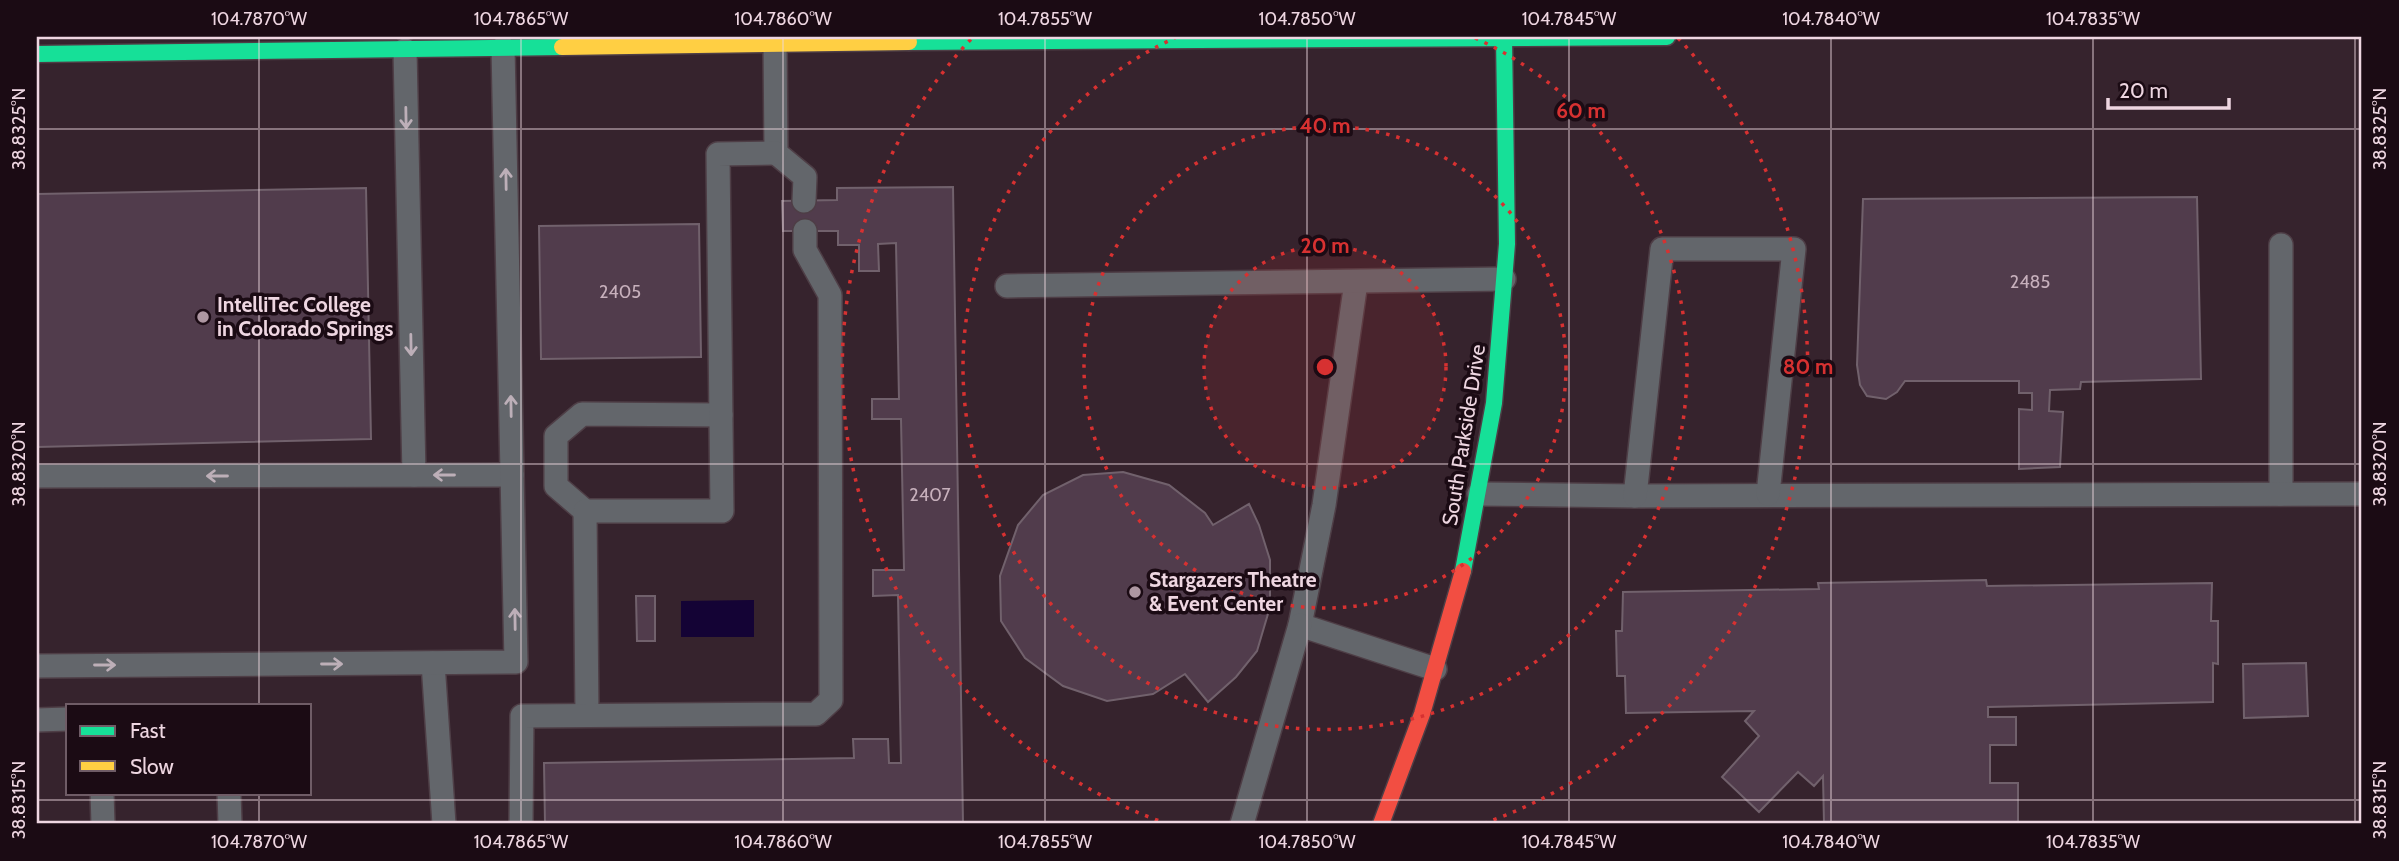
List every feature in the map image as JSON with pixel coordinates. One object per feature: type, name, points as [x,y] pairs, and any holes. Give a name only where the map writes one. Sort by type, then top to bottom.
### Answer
[{"type":"main road","points":[[37,54],[350,44],[405,50],[449,43],[503,48],[922,40],[1667,37]]},
{"type":"main road","name":"South Parkside Drive","points":[[1381,824],[1422,714],[1461,582],[1494,403],[1507,244],[1504,38]]},
{"type":"lane","points":[[775,44],[776,153]]},
{"type":"lane","points":[[37,666],[516,662],[503,48]]},
{"type":"lane","points":[[405,50],[414,475]]},
{"type":"lane","points":[[721,415],[582,414],[556,436],[556,486],[585,511],[722,511],[721,415],[718,154],[776,153],[805,177],[804,201]]},
{"type":"lane","points":[[521,824],[522,716],[816,714],[831,700],[830,295],[805,250],[805,231]]},
{"type":"lane","points":[[2281,245],[2281,494]]},
{"type":"lane","points":[[1635,496],[1662,249],[1794,249],[1768,494]]},
{"type":"lane","points":[[1007,286],[1504,279]]},
{"type":"lane","points":[[1242,824],[1300,625],[1324,505],[1356,282]]},
{"type":"lane","points":[[37,476],[512,475]]},
{"type":"lane","points":[[1479,494],[2362,494]]},
{"type":"lane","points":[[585,511],[587,715]]},
{"type":"lane","points":[[1300,625],[1435,669]]},
{"type":"lane","points":[[433,663],[444,824]]},
{"type":"lane","points":[[37,720],[66,719]]},
{"type":"lane","points":[[102,794],[103,824]]},
{"type":"lane","points":[[229,794],[230,824]]},
{"type":"shaded area","points":[[754,600],[754,637],[681,637],[681,601]]},
{"type":"building","points":[[953,187],[963,824],[545,824],[544,763],[854,758],[853,739],[888,739],[889,763],[901,763],[898,595],[873,596],[873,570],[904,570],[901,419],[872,419],[872,399],[899,399],[896,243],[878,244],[879,271],[859,271],[859,245],[838,245],[838,231],[783,231],[782,201],[837,200],[837,188]]},
{"type":"building","name":"IntelliTec College in Colorado Springs","points":[[366,188],[371,439],[37,447],[37,194]]},
{"type":"building","points":[[2197,197],[2201,379],[2081,382],[2080,389],[2050,390],[2049,411],[2063,412],[2060,467],[2019,469],[2019,409],[2032,410],[2032,393],[2019,393],[2019,381],[1905,381],[1897,392],[1886,399],[1867,396],[1860,385],[1857,365],[1863,199]]},
{"type":"building","points":[[699,224],[701,357],[541,359],[539,226]]},
{"type":"building","name":"Stargazers Theatre & Event Center","points":[[1123,472],[1169,485],[1205,513],[1213,525],[1249,504],[1259,525],[1270,560],[1270,607],[1257,651],[1236,677],[1208,702],[1185,674],[1153,694],[1107,701],[1063,686],[1025,658],[1001,621],[1000,576],[1018,525],[1043,495],[1083,475]]},
{"type":"building","points":[[1986,580],[1987,586],[2212,583],[2211,621],[2218,621],[2218,664],[2213,663],[2213,702],[1988,707],[1988,717],[2016,717],[2016,745],[1990,745],[1990,783],[2018,783],[2018,824],[1824,824],[1823,776],[1814,786],[1798,772],[1759,812],[1722,777],[1759,736],[1745,721],[1754,711],[1626,713],[1625,676],[1617,676],[1616,631],[1622,631],[1623,592],[1819,589],[1818,583]]},
{"type":"building","points":[[636,596],[655,596],[655,641],[637,641]]},
{"type":"building","points":[[2306,663],[2308,716],[2244,718],[2243,664]]},
{"type":"traffic: fast","points":[[1463,571],[1494,403],[1507,244],[1504,37]]},
{"type":"traffic: fast","points":[[909,42],[1667,37]]},
{"type":"traffic: fast","points":[[37,54],[562,47]]},
{"type":"traffic: slow","points":[[562,47],[909,42]]},
{"type":"traffic: jam","points":[[1381,824],[1422,714],[1463,571]]},
{"type":"place","name":"IntelliTec College in Colorado Springs","points":[[203,317]]},
{"type":"place","name":"Stargazers Theatre & Event Center","points":[[1135,592]]}]
